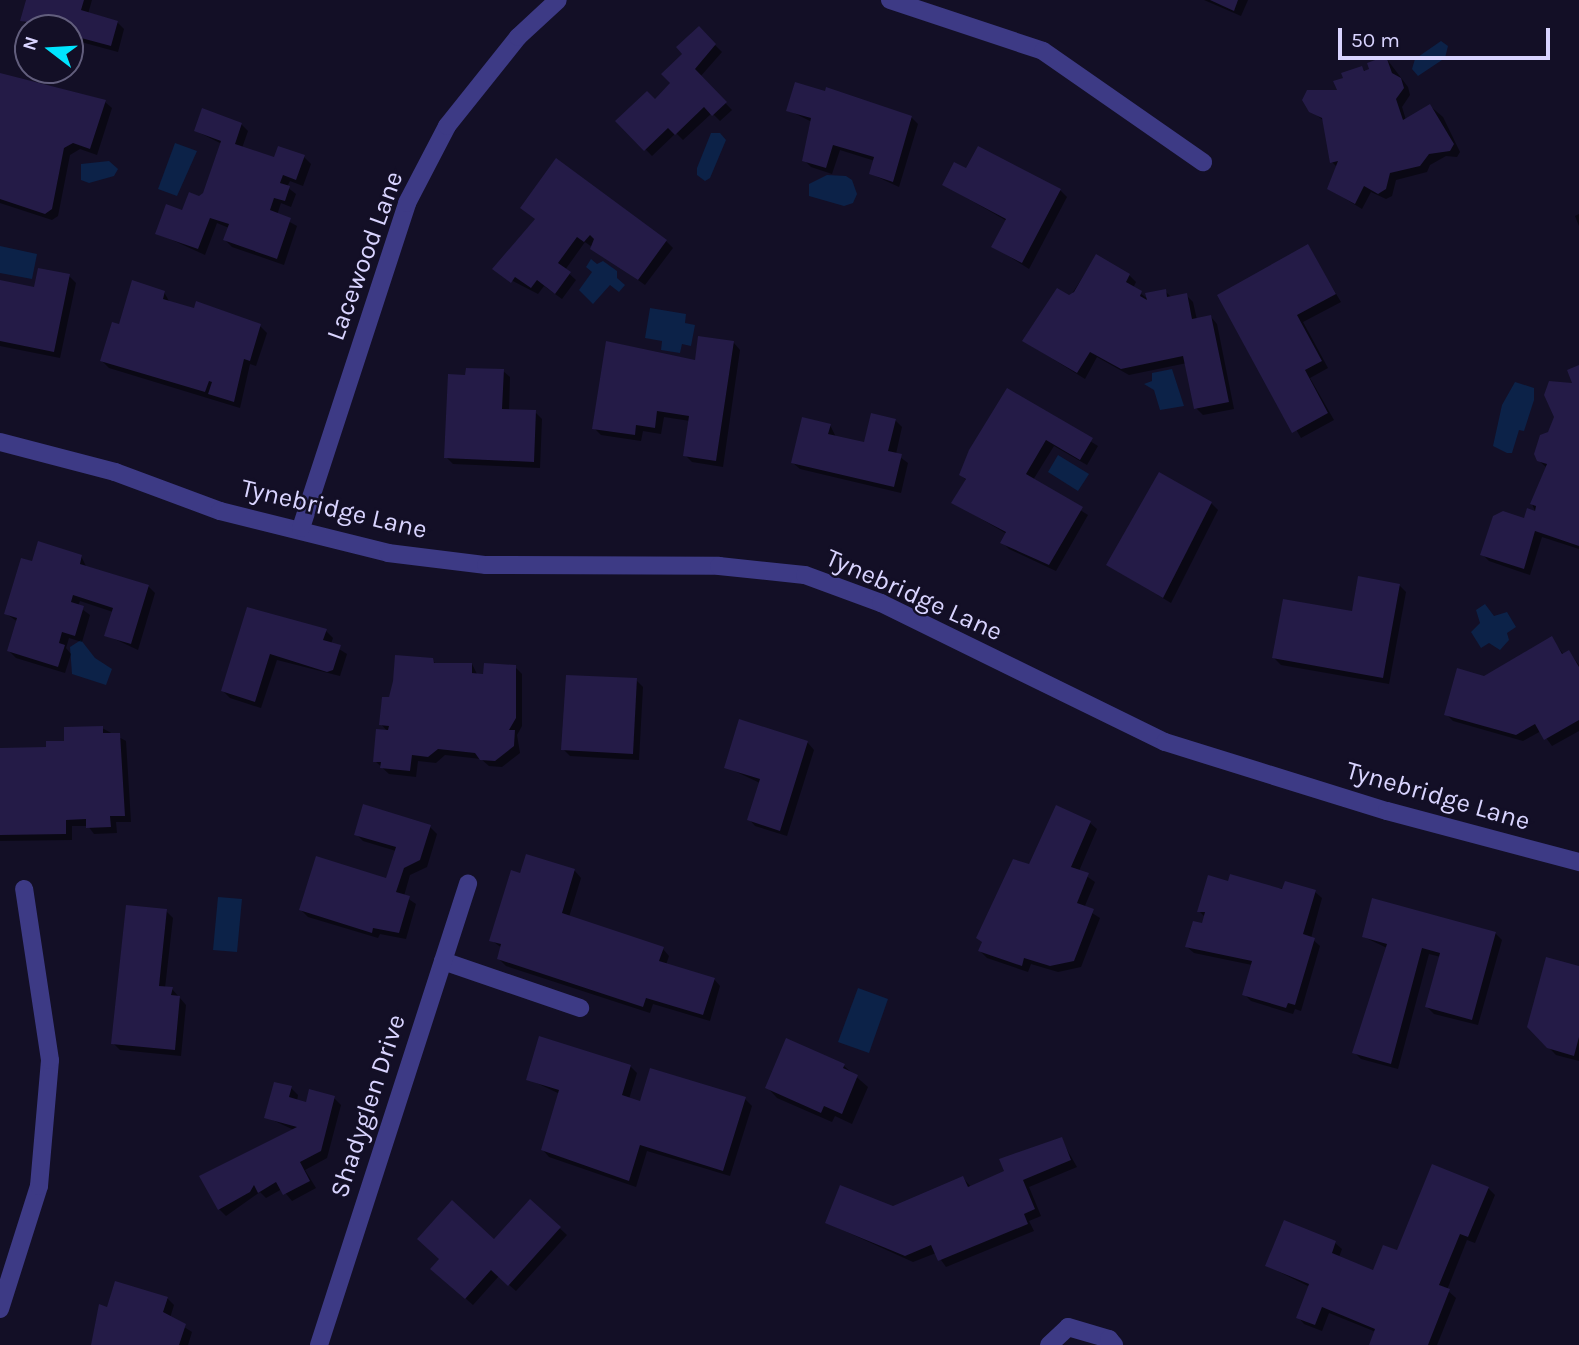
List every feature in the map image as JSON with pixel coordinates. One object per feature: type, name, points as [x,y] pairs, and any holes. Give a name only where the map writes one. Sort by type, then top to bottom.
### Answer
[{"type":"street","name":"Lacewood Lane","points":[[301,528],[407,203],[447,126],[518,37],[558,0]]},
{"type":"street","points":[[890,0],[1042,51],[1203,162]]},
{"type":"street","name":"Tynebridge Lane","points":[[0,442],[116,472],[220,511],[301,528],[388,553],[486,565],[719,566],[805,575],[881,603],[1165,742],[1387,811],[1579,862]]},
{"type":"street","name":"Shadyglen Drive","points":[[319,1345],[468,883]]},
{"type":"street","points":[[0,1309],[39,1186],[50,1060],[24,889]]},
{"type":"street","points":[[443,961],[580,1008]]},
{"type":"street","points":[[1049,1345],[1068,1328],[1108,1339],[1114,1345]]},
{"type":"water","points":[[1441,41],[1448,46],[1445,58],[1418,76],[1412,69],[1415,59]]},
{"type":"water","points":[[711,133],[720,133],[726,140],[710,178],[705,181],[697,175],[697,168]]},
{"type":"water","points":[[175,143],[197,151],[177,196],[158,189]]},
{"type":"water","points":[[109,161],[118,169],[114,176],[89,183],[81,180],[81,164]]},
{"type":"water","points":[[827,175],[846,176],[852,180],[857,194],[853,203],[844,206],[809,196],[809,184]]},
{"type":"water","points":[[0,246],[37,254],[32,279],[0,273]]},
{"type":"water","points":[[591,259],[597,264],[603,261],[617,271],[617,278],[625,285],[619,292],[610,285],[593,304],[579,290],[592,272],[586,267]]},
{"type":"water","points":[[650,308],[686,314],[685,323],[695,325],[691,346],[682,344],[680,353],[661,350],[662,341],[645,338]]},
{"type":"water","points":[[1172,369],[1184,406],[1160,410],[1154,390],[1144,384],[1152,381],[1152,373]]},
{"type":"water","points":[[1515,382],[1534,388],[1534,400],[1524,431],[1519,430],[1512,453],[1507,453],[1493,446],[1502,405]]},
{"type":"water","points":[[1058,455],[1089,474],[1078,491],[1048,472]]},
{"type":"water","points":[[1485,604],[1494,616],[1507,612],[1516,627],[1507,633],[1509,640],[1500,650],[1489,643],[1481,648],[1471,632],[1480,623],[1476,610]]},
{"type":"water","points":[[81,640],[95,658],[112,669],[106,685],[72,674],[70,647]]},
{"type":"water","points":[[218,897],[242,899],[237,952],[213,950]]},
{"type":"water","points":[[858,988],[888,999],[869,1053],[838,1042]]},
{"type":"building","points":[[26,0],[84,0],[81,10],[118,21],[111,46],[84,39],[84,14],[22,14]]},
{"type":"building","points":[[1210,0],[1238,0],[1234,11]]},
{"type":"building","points":[[699,26],[716,44],[695,69],[727,102],[712,116],[704,107],[675,135],[668,128],[644,151],[615,121],[647,91],[655,99],[670,83],[661,74],[682,54],[676,47]]},
{"type":"building","points":[[1386,56],[1392,73],[1401,78],[1404,88],[1396,99],[1403,120],[1430,104],[1454,144],[1450,151],[1429,154],[1420,166],[1390,173],[1386,189],[1378,194],[1364,186],[1355,204],[1327,189],[1338,161],[1330,163],[1322,118],[1309,112],[1302,100],[1307,90],[1337,90],[1333,81],[1343,78],[1341,73],[1362,66],[1364,71],[1369,69],[1367,63]]},
{"type":"building","points":[[0,73],[14,77],[14,84],[43,84],[106,100],[90,149],[73,143],[64,148],[52,209],[45,214],[0,199]]},
{"type":"building","points":[[795,82],[825,91],[826,87],[912,116],[893,182],[869,174],[874,157],[833,145],[826,168],[802,161],[811,118],[786,111]]},
{"type":"building","points":[[202,108],[242,123],[235,144],[274,157],[278,146],[305,155],[296,180],[283,175],[280,183],[290,186],[285,201],[274,198],[270,210],[291,218],[277,259],[223,240],[229,224],[210,218],[198,249],[155,234],[166,204],[182,210],[189,192],[199,196],[203,193],[221,141],[194,131]]},
{"type":"building","points":[[978,146],[1061,189],[1022,263],[991,247],[1006,219],[942,185],[954,162],[966,168]]},
{"type":"building","points":[[556,158],[667,240],[638,280],[590,249],[594,239],[590,235],[584,242],[577,237],[558,263],[571,272],[555,294],[537,280],[531,288],[515,277],[511,283],[492,269],[535,219],[520,208]]},
{"type":"building","points":[[1308,244],[1336,294],[1297,315],[1322,361],[1305,370],[1328,413],[1292,433],[1217,295]]},
{"type":"building","points":[[1096,254],[1130,274],[1126,282],[1142,291],[1140,296],[1147,300],[1145,293],[1166,289],[1167,297],[1187,293],[1192,319],[1211,315],[1229,402],[1194,409],[1183,356],[1121,369],[1090,352],[1077,373],[1022,341],[1057,288],[1069,295],[1074,292]]},
{"type":"building","points":[[38,268],[70,274],[54,352],[0,341],[0,280],[34,287]]},
{"type":"building","points":[[132,280],[165,291],[163,299],[194,308],[196,301],[261,324],[250,361],[244,359],[234,402],[208,394],[212,382],[209,381],[205,392],[100,361],[112,322],[119,324]]},
{"type":"building","points":[[698,336],[734,341],[716,461],[683,456],[689,416],[657,411],[655,428],[636,425],[635,435],[592,429],[606,341],[695,360]]},
{"type":"building","points":[[1579,365],[1579,546],[1535,531],[1524,569],[1480,555],[1493,516],[1503,511],[1524,518],[1527,508],[1535,511],[1536,506],[1530,504],[1547,464],[1537,461],[1534,454],[1540,435],[1548,432],[1554,417],[1544,395],[1549,381],[1572,383],[1567,370]]},
{"type":"building","points":[[466,368],[504,369],[502,409],[536,410],[534,462],[444,458],[448,374],[465,375]]},
{"type":"building","points":[[1007,388],[1093,438],[1080,460],[1046,440],[1026,474],[1083,507],[1049,565],[1000,543],[1006,532],[951,503],[966,479],[959,475],[969,450]]},
{"type":"building","points":[[871,413],[896,419],[888,451],[902,454],[894,487],[791,463],[802,417],[831,424],[828,434],[864,442]]},
{"type":"building","points":[[1159,472],[1212,502],[1163,598],[1106,565]]},
{"type":"building","points":[[38,541],[82,555],[80,564],[149,585],[131,644],[104,636],[113,608],[73,595],[71,602],[84,606],[75,636],[62,632],[59,643],[65,645],[58,667],[7,651],[17,618],[4,614],[21,558],[32,561]]},
{"type":"building","points":[[1358,576],[1400,584],[1383,678],[1272,658],[1283,599],[1352,611]]},
{"type":"building","points":[[247,607],[327,629],[323,640],[341,645],[333,670],[327,672],[270,654],[255,702],[221,691]]},
{"type":"building","points":[[1552,636],[1562,654],[1569,650],[1579,667],[1579,720],[1544,740],[1535,724],[1516,735],[1444,715],[1457,668],[1484,676]]},
{"type":"building","points":[[395,655],[433,658],[434,663],[472,663],[472,673],[483,674],[484,663],[516,665],[516,718],[509,730],[515,730],[514,746],[495,761],[480,760],[475,753],[438,749],[428,757],[412,755],[410,771],[380,768],[381,762],[373,762],[376,729],[388,730],[389,726],[379,725],[382,697],[389,697],[393,681]]},
{"type":"building","points":[[566,675],[637,678],[633,754],[561,750]]},
{"type":"building","points":[[739,719],[808,741],[780,831],[747,820],[760,779],[724,768]]},
{"type":"building","points":[[103,726],[103,733],[120,733],[125,816],[110,816],[111,827],[86,828],[86,819],[66,820],[66,834],[0,835],[0,748],[46,747],[46,741],[64,741],[64,727]]},
{"type":"building","points":[[363,804],[431,825],[420,860],[404,868],[396,892],[410,896],[399,933],[373,928],[372,933],[299,910],[316,856],[386,878],[396,847],[354,835]]},
{"type":"building","points":[[1056,805],[1091,821],[1071,867],[1089,873],[1077,903],[1094,909],[1074,961],[1050,966],[1024,958],[1022,966],[978,951],[982,942],[976,938],[1013,859],[1029,864]]},
{"type":"building","points":[[526,854],[575,869],[562,913],[664,947],[659,961],[715,978],[703,1015],[646,998],[643,1007],[497,959],[501,944],[489,941],[511,870],[520,873]]},
{"type":"building","points":[[1230,874],[1282,889],[1285,881],[1316,890],[1303,934],[1315,938],[1295,1005],[1288,1003],[1286,1008],[1242,995],[1252,961],[1185,947],[1193,921],[1202,923],[1205,912],[1197,912],[1208,875],[1228,881]]},
{"type":"building","points":[[1372,898],[1496,932],[1472,1020],[1425,1007],[1440,953],[1422,948],[1391,1064],[1352,1053],[1387,944],[1362,937]]},
{"type":"building","points":[[126,905],[167,909],[159,986],[173,987],[171,995],[180,996],[175,1050],[111,1044]]},
{"type":"building","points":[[1546,957],[1579,966],[1579,1037],[1574,1056],[1547,1048],[1527,1027]]},
{"type":"building","points":[[539,1036],[631,1065],[622,1095],[640,1101],[650,1068],[746,1097],[723,1171],[640,1145],[629,1181],[541,1150],[559,1090],[526,1080]]},
{"type":"building","points":[[786,1038],[845,1064],[843,1068],[858,1075],[842,1114],[824,1106],[821,1113],[765,1088]]},
{"type":"building","points":[[274,1082],[292,1086],[289,1097],[306,1102],[309,1089],[335,1096],[321,1151],[300,1162],[310,1181],[283,1195],[276,1182],[258,1193],[254,1185],[250,1192],[218,1210],[199,1176],[297,1127],[264,1118]]},
{"type":"building","points":[[1062,1137],[1071,1160],[1023,1180],[1035,1209],[1024,1214],[1028,1224],[938,1261],[931,1245],[905,1256],[825,1223],[840,1185],[893,1206],[963,1176],[968,1187],[1004,1171],[999,1159]]},
{"type":"building","points":[[1432,1164],[1489,1187],[1468,1237],[1460,1234],[1439,1285],[1450,1289],[1428,1345],[1369,1345],[1375,1329],[1322,1307],[1315,1325],[1296,1318],[1309,1284],[1265,1266],[1284,1220],[1336,1241],[1332,1253],[1373,1270],[1383,1245],[1397,1250]]},
{"type":"building","points":[[530,1199],[561,1227],[508,1286],[491,1270],[465,1299],[430,1269],[439,1259],[417,1239],[452,1200],[494,1239]]},
{"type":"building","points":[[115,1281],[168,1297],[163,1312],[186,1324],[179,1345],[91,1345],[99,1304],[107,1307]]}]
